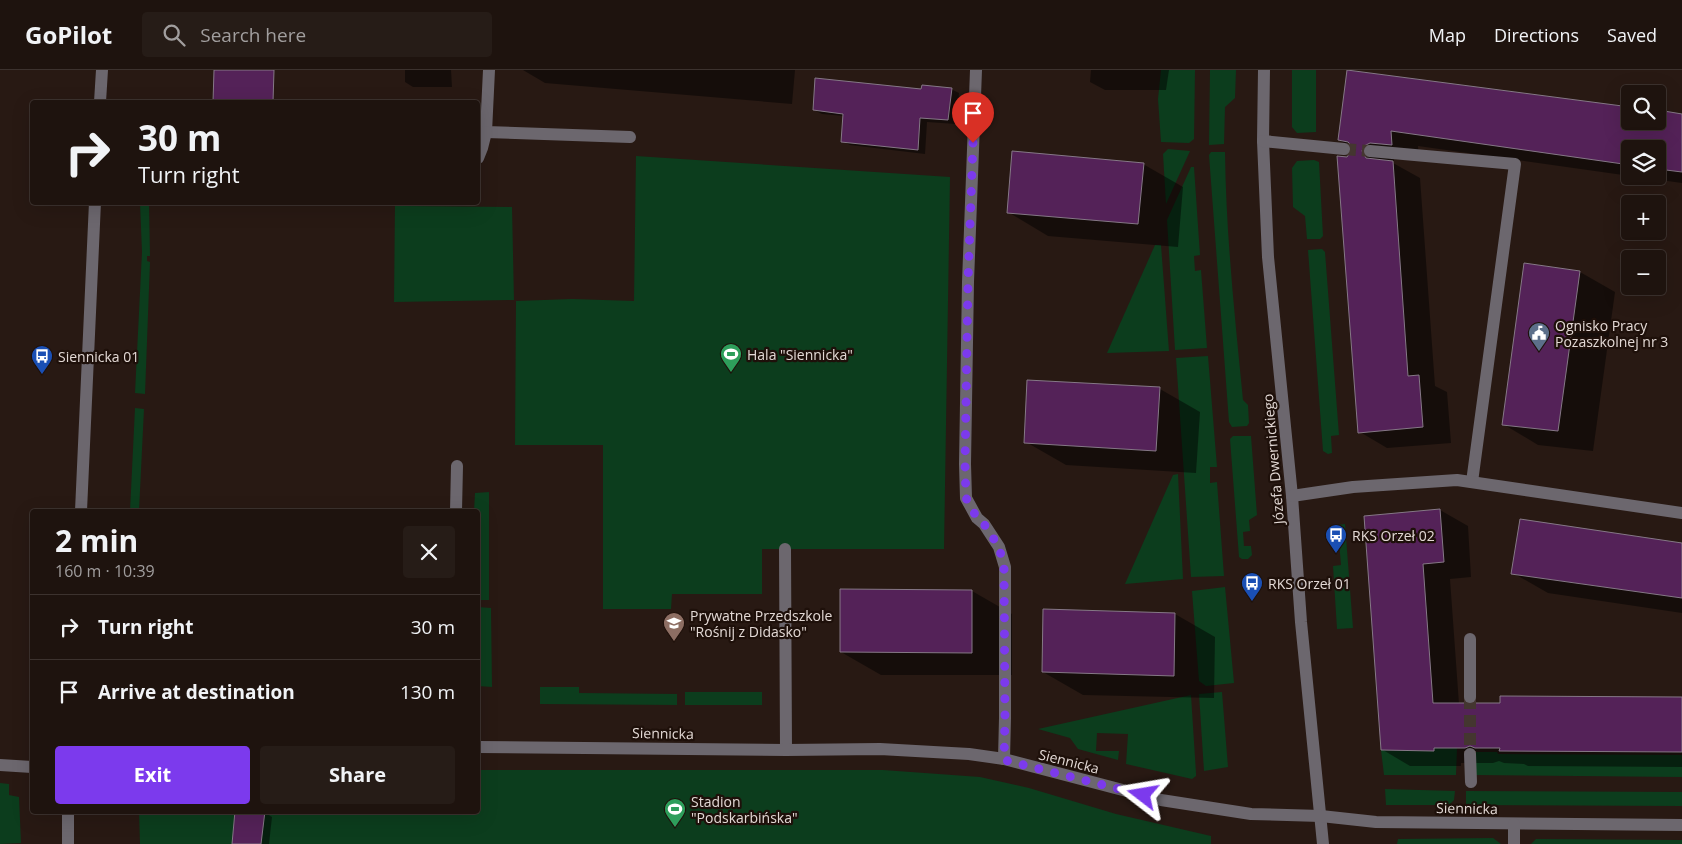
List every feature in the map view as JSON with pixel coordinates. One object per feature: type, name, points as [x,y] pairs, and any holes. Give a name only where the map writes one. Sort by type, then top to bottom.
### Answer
[{"type":"street","points":[[100,100],[102,70]]},
{"type":"street","points":[[480,153],[486,132],[489,70]]},
{"type":"street","points":[[976,70],[969,217],[966,498],[977,518],[984,524],[999,547],[1004,567],[1004,760]]},
{"type":"street","name":"Józefa Dwernickiego","points":[[1264,70],[1263,141],[1268,257],[1292,496],[1301,622],[1323,844]]},
{"type":"street","points":[[486,132],[630,137]]},
{"type":"street","points":[[1263,141],[1344,150]]},
{"type":"street","points":[[1370,152],[1515,164],[1472,482]]},
{"type":"street","points":[[81,509],[95,205]]},
{"type":"street","points":[[456,509],[457,466]]},
{"type":"street","points":[[1292,496],[1372,485],[1444,480],[1472,482],[1682,513]]},
{"type":"street","points":[[785,549],[786,750]]},
{"type":"street","points":[[1470,639],[1470,697]]},
{"type":"street","name":"Siennicka","points":[[480,746],[786,750],[880,749],[968,754],[1004,760],[1161,800],[1251,814],[1321,816],[1376,822],[1682,825]]},
{"type":"street","points":[[1470,754],[1470,782]]},
{"type":"street","points":[[0,765],[30,767]]},
{"type":"street","points":[[68,814],[68,844]]},
{"type":"street","points":[[1514,824],[1514,844]]},
{"type":"green space","points":[[1161,70],[1195,70],[1194,139],[1189,143],[1161,142],[1158,99]]},
{"type":"green space","points":[[1210,70],[1236,70],[1235,98],[1225,107],[1224,144],[1209,145]]},
{"type":"green space","points":[[1292,70],[1316,70],[1316,132],[1297,133],[1292,127]]},
{"type":"green space","points":[[1168,149],[1190,151],[1166,204],[1163,154]]},
{"type":"green space","points":[[1211,152],[1225,152],[1231,276],[1243,400],[1248,405],[1249,423],[1247,426],[1232,427],[1229,422],[1209,155]]},
{"type":"green space","name":"Hala \"Siennicka\"","points":[[636,156],[950,177],[944,549],[762,549],[762,594],[672,594],[671,609],[603,609],[603,445],[515,445],[516,301],[572,299],[634,301]]},
{"type":"green space","points":[[1314,160],[1319,162],[1323,236],[1320,239],[1307,239],[1305,216],[1293,207],[1292,168],[1297,161]]},
{"type":"green space","points":[[1191,167],[1194,167],[1200,255],[1194,256],[1195,271],[1201,270],[1207,348],[1175,350],[1167,220]]},
{"type":"green space","points":[[140,205],[149,205],[150,256],[147,256],[147,261],[150,262],[145,394],[135,393],[142,252]]},
{"type":"green space","points":[[395,205],[512,207],[514,300],[394,302]]},
{"type":"green space","points":[[1155,245],[1161,245],[1169,351],[1107,353]]},
{"type":"green space","points":[[1322,249],[1325,252],[1339,435],[1331,436],[1332,453],[1328,454],[1323,451],[1308,250]]},
{"type":"green space","points":[[1208,356],[1217,467],[1210,467],[1210,483],[1217,482],[1224,576],[1191,577],[1176,358]]},
{"type":"green space","points":[[135,408],[144,409],[139,509],[130,509]]},
{"type":"green space","points":[[1233,436],[1251,436],[1257,515],[1249,520],[1250,531],[1243,532],[1244,546],[1251,546],[1252,555],[1248,559],[1239,557],[1230,439]]},
{"type":"green space","points":[[1178,474],[1183,579],[1125,584],[1173,475]]},
{"type":"green space","points":[[489,492],[489,600],[480,600],[480,509],[474,509],[475,493]]},
{"type":"green space","points":[[1345,524],[1353,628],[1337,629],[1333,566],[1341,565],[1339,541],[1331,541],[1330,526]]},
{"type":"green space","points":[[1225,587],[1234,683],[1206,686],[1199,681],[1192,591]]},
{"type":"green space","points":[[480,607],[491,608],[492,687],[480,686]]},
{"type":"green space","points":[[540,687],[579,687],[579,693],[677,694],[677,705],[540,704]]},
{"type":"green space","points":[[685,692],[762,692],[762,705],[685,705]]},
{"type":"green space","points":[[1222,692],[1228,767],[1204,771],[1199,694]]},
{"type":"green space","points":[[1191,695],[1196,773],[1196,776],[1192,779],[1126,764],[1128,734],[1097,733],[1096,751],[1119,751],[1118,760],[1078,749],[1070,738],[1038,729]]},
{"type":"green space","points":[[1434,748],[1457,748],[1456,775],[1384,775],[1381,750],[1433,751]]},
{"type":"green space","points":[[1475,752],[1497,752],[1498,754],[1682,755],[1682,777],[1475,775]]},
{"type":"green space","points":[[480,770],[883,770],[980,777],[1029,788],[1116,814],[1211,836],[1211,844],[140,844],[139,814],[480,814]]},
{"type":"green space","points":[[0,783],[9,784],[9,795],[19,797],[21,843],[0,844]]},
{"type":"green space","points":[[1385,789],[1455,791],[1454,800],[1449,805],[1386,805]]},
{"type":"green space","points":[[1466,791],[1682,792],[1682,806],[1466,805]]},
{"type":"green space","points":[[1493,838],[1501,844],[1397,844],[1398,839]]},
{"type":"green space","points":[[1536,839],[1682,840],[1682,844],[1531,844]]},
{"type":"building","points":[[214,70],[274,70],[273,100],[213,100]]},
{"type":"building","points":[[1347,70],[1621,106],[1621,130],[1666,130],[1666,111],[1682,114],[1682,172],[1666,170],[1666,140],[1621,140],[1621,164],[1391,131],[1392,145],[1370,143],[1364,146],[1362,151],[1366,158],[1393,161],[1408,376],[1419,375],[1423,427],[1358,433],[1337,156],[1347,157],[1352,150],[1352,146],[1348,142],[1338,140]]},
{"type":"building","points":[[815,78],[921,89],[922,85],[952,88],[948,120],[920,118],[918,150],[841,142],[843,114],[813,110]]},
{"type":"building","points":[[1012,151],[1144,163],[1138,224],[1007,213]]},
{"type":"building","points":[[1524,263],[1580,271],[1558,431],[1502,425]]},
{"type":"building","points":[[1027,380],[1160,387],[1156,451],[1024,443]]},
{"type":"building","points":[[1440,509],[1444,562],[1423,564],[1433,703],[1465,703],[1470,705],[1475,703],[1500,703],[1500,696],[1682,697],[1682,752],[1499,751],[1500,748],[1475,748],[1470,746],[1465,748],[1434,748],[1434,751],[1381,750],[1364,516]]},
{"type":"building","points":[[1520,519],[1682,543],[1682,598],[1511,574]]},
{"type":"building","points":[[840,589],[972,590],[972,653],[840,652]]},
{"type":"building","points":[[1043,609],[1175,613],[1174,676],[1042,672]]},
{"type":"building","points":[[235,814],[265,814],[261,844],[232,844]]},
{"type":"tunnel","points":[[1344,149],[1370,151]]},
{"type":"tunnel","points":[[1470,697],[1470,754]]},
{"type":"place","name":"Ognisko Pracy Pozaszkolnej nr 3","points":[[1539,352]]},
{"type":"place","name":"Hala \"Siennicka\"","points":[[731,373]]},
{"type":"place","name":"Siennicka 01","points":[[42,375]]},
{"type":"place","name":"RKS Orzeł 02","points":[[1336,554]]},
{"type":"place","name":"RKS Orzeł 01","points":[[1252,602]]},
{"type":"place","name":"Prywatne Przedszkole \"Rośnij z Didasko\"","points":[[674,642]]},
{"type":"place","name":"Stadion \"Podskarbińska\"","points":[[675,828]]},
{"type":"route","points":[[973,143],[969,217],[966,498],[977,518],[991,533],[999,547],[1004,567],[1004,760],[1143,795]]}]
